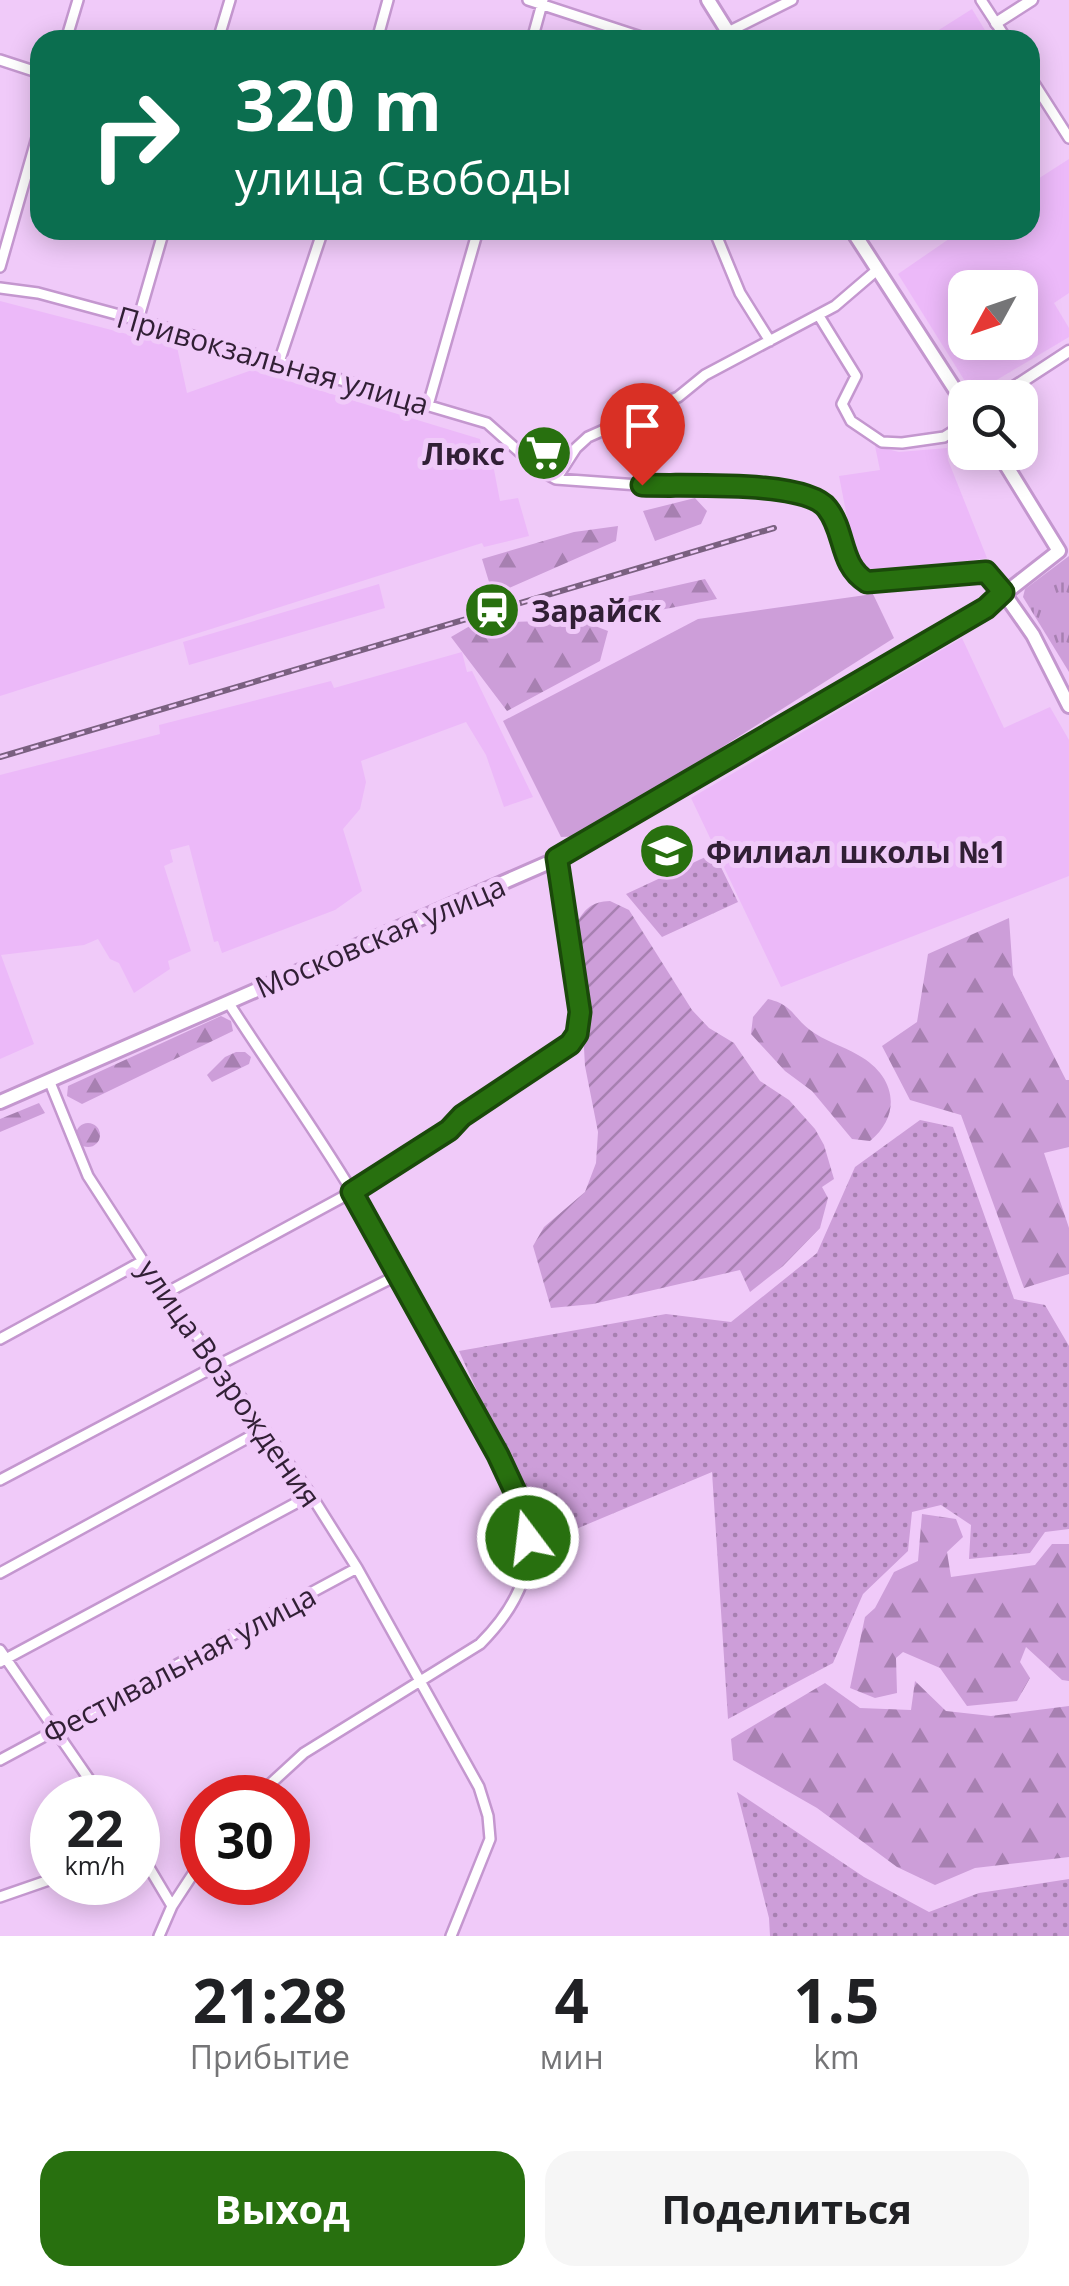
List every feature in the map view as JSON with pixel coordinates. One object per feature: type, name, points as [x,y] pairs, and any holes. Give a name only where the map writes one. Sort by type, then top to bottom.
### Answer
[{"type":"main road","points":[[708,0],[727,30]]},
{"type":"main road","points":[[858,240],[949,380]]},
{"type":"main road","points":[[1011,470],[1064,547]]},
{"type":"main road","name":"Московская улица","points":[[0,1102],[557,858],[986,608],[1064,547]]},
{"type":"main road","points":[[1003,592],[1033,636],[1069,706]]},
{"type":"street","points":[[69,30],[78,0]]},
{"type":"street","points":[[221,30],[230,0]]},
{"type":"street","points":[[380,30],[388,0]]},
{"type":"street","points":[[528,0],[622,30]]},
{"type":"street","points":[[741,30],[792,0]]},
{"type":"street","points":[[981,0],[1001,30]]},
{"type":"street","points":[[996,23],[1032,0]]},
{"type":"street","points":[[535,30],[542,2]]},
{"type":"street","points":[[0,60],[30,70]]},
{"type":"street","points":[[1040,92],[1069,138]]},
{"type":"street","points":[[0,267],[30,162]]},
{"type":"street","points":[[138,320],[161,240]]},
{"type":"street","points":[[279,362],[320,240]]},
{"type":"street","points":[[428,405],[475,240]]},
{"type":"street","points":[[718,240],[740,293],[770,341]]},
{"type":"street","points":[[877,270],[819,316],[705,375],[678,397],[588,437],[556,479],[652,486],[746,486],[802,496],[826,506],[848,565],[867,582],[986,572],[1003,592]]},
{"type":"street","name":"Привокзальная улица","points":[[0,288],[38,293],[138,320],[495,427],[541,471],[556,479]]},
{"type":"street","points":[[819,316],[856,376],[842,404],[851,420],[882,442],[902,443],[948,435]]},
{"type":"street","points":[[1025,380],[1069,352]]},
{"type":"street","points":[[166,1293],[352,1192],[449,1130],[462,1116],[570,1044],[577,1034],[580,1012],[557,858]]},
{"type":"street","points":[[228,1002],[352,1192],[498,1455],[519,1500],[528,1538],[525,1574],[498,1627],[480,1644],[304,1753],[280,1775]]},
{"type":"street","name":"улица Возрождения","points":[[49,1080],[88,1176],[358,1568],[479,1788],[490,1827],[483,1858],[451,1936]]},
{"type":"street","points":[[0,1339],[143,1261]]},
{"type":"street","points":[[0,1480],[398,1275]]},
{"type":"street","points":[[0,1573],[262,1430]]},
{"type":"street","points":[[86,1775],[2,1657],[311,1496]]},
{"type":"street","name":"Фестивальная улица","points":[[0,1760],[358,1568]]},
{"type":"street","points":[[0,1896],[30,1886]]},
{"type":"street","points":[[160,1886],[172,1906]]},
{"type":"street","points":[[158,1936],[180,1894]]},
{"type":"shaded area","points":[[972,9],[985,30],[939,30]]},
{"type":"shaded area","points":[[1069,159],[1069,293],[1054,303],[1069,328],[1069,337],[1038,355],[1038,270],[948,270],[948,354],[898,274],[947,240],[1040,240],[1040,178]]},
{"type":"shaded area","points":[[0,301],[177,347],[187,393],[252,370],[480,439],[483,455],[491,454],[500,501],[518,498],[529,536],[484,547],[482,543],[0,696]]},
{"type":"shaded area","points":[[952,360],[1030,360],[997,380],[964,380]]},
{"type":"shaded area","points":[[875,446],[899,452],[947,448],[948,470],[952,470],[987,558],[872,575],[856,563],[839,476],[880,470]]},
{"type":"shaded area","points":[[379,584],[385,608],[189,665],[183,642]]},
{"type":"shaded area","points":[[962,638],[1004,728],[1050,707],[1069,740],[1069,876],[781,987],[691,798]]},
{"type":"shaded area","points":[[462,652],[467,672],[472,671],[533,797],[504,807],[486,755],[466,722],[361,761],[366,782],[360,809],[343,829],[362,891],[335,910],[222,953],[218,941],[214,942],[189,845],[170,850],[173,862],[164,866],[191,951],[168,961],[170,969],[134,993],[119,963],[110,959],[98,939],[84,945],[1,955],[34,1044],[0,1059],[0,775],[160,734],[159,725],[331,681],[334,688]]},
{"type":"green space","points":[[695,498],[707,511],[701,524],[655,541],[643,511]]},
{"type":"green space","points":[[618,526],[616,541],[493,595],[482,559],[574,532]]},
{"type":"green space","points":[[1069,556],[1069,672],[1023,597],[1025,589]]},
{"type":"green space","points":[[705,579],[717,599],[603,621],[595,604]]},
{"type":"green space","points":[[873,594],[894,638],[582,836],[561,837],[503,721],[698,619]]},
{"type":"green space","points":[[569,616],[608,631],[600,661],[507,711],[451,637],[475,623],[547,621]]},
{"type":"green space","points":[[714,853],[738,902],[662,937],[626,894]]},
{"type":"green space","points":[[610,901],[629,910],[692,1010],[709,1028],[734,1043],[760,1081],[789,1100],[824,1145],[834,1179],[822,1187],[828,1198],[820,1228],[783,1266],[750,1292],[740,1270],[593,1304],[551,1308],[533,1246],[544,1227],[585,1192],[596,1163],[598,1132],[585,1066],[577,923],[590,907]]},
{"type":"green space","points":[[1009,918],[1013,975],[1069,1080],[1069,1147],[1044,1153],[1069,1228],[1069,1274],[1024,1288],[961,1115],[910,1100],[882,1046],[917,1022],[928,954]]},
{"type":"green space","points":[[768,999],[783,1004],[815,1034],[858,1055],[880,1073],[887,1084],[890,1107],[887,1119],[870,1141],[852,1139],[812,1091],[785,1071],[751,1034],[753,1017]]},
{"type":"green space","points":[[221,1016],[231,1021],[233,1031],[82,1104],[67,1096],[68,1086]]},
{"type":"green space","points":[[236,1052],[251,1057],[249,1064],[212,1082],[207,1075]]},
{"type":"green space","points":[[39,1103],[45,1113],[0,1132],[0,1119]]},
{"type":"green space","points":[[920,1120],[953,1127],[1014,1299],[1045,1305],[1069,1346],[1069,1529],[1045,1532],[1030,1553],[969,1559],[971,1525],[941,1505],[912,1512],[908,1551],[863,1594],[833,1663],[728,1719],[712,1472],[545,1542],[459,1351],[666,1314],[731,1322],[817,1253],[855,1167]]},
{"type":"green space","points":[[88,1123],[100,1135],[88,1147],[76,1135]]},
{"type":"green space","points":[[922,1514],[956,1519],[963,1537],[947,1552],[951,1577],[1035,1565],[1052,1544],[1069,1544],[1069,1681],[1062,1680],[1026,1647],[1020,1662],[1030,1678],[1017,1701],[967,1706],[940,1668],[903,1652],[896,1658],[897,1693],[875,1698],[850,1688],[865,1617],[875,1608],[894,1572],[918,1561]]},
{"type":"green space","points":[[915,1681],[946,1711],[991,1716],[1069,1706],[1069,1857],[975,1868],[935,1885],[897,1867],[817,1808],[733,1760],[731,1739],[825,1683],[860,1708],[911,1710]]},
{"type":"green space","points":[[737,1792],[864,1877],[929,1912],[979,1893],[1069,1879],[1069,1936],[770,1936],[769,1918]]},
{"type":"railway","points":[[0,757],[774,528]]},
{"type":"place","name":"Люкс","points":[[544,453]]},
{"type":"place","name":"Зарайск","points":[[492,610]]},
{"type":"place","name":"Филиал школы №1","points":[[667,851]]},
{"type":"route","points":[[528,1538],[519,1500],[498,1455],[352,1192],[449,1130],[462,1116],[570,1044],[577,1034],[580,1012],[557,858],[986,608],[1003,592],[986,572],[867,582],[848,565],[834,519],[819,500],[746,486],[642,485]]}]
